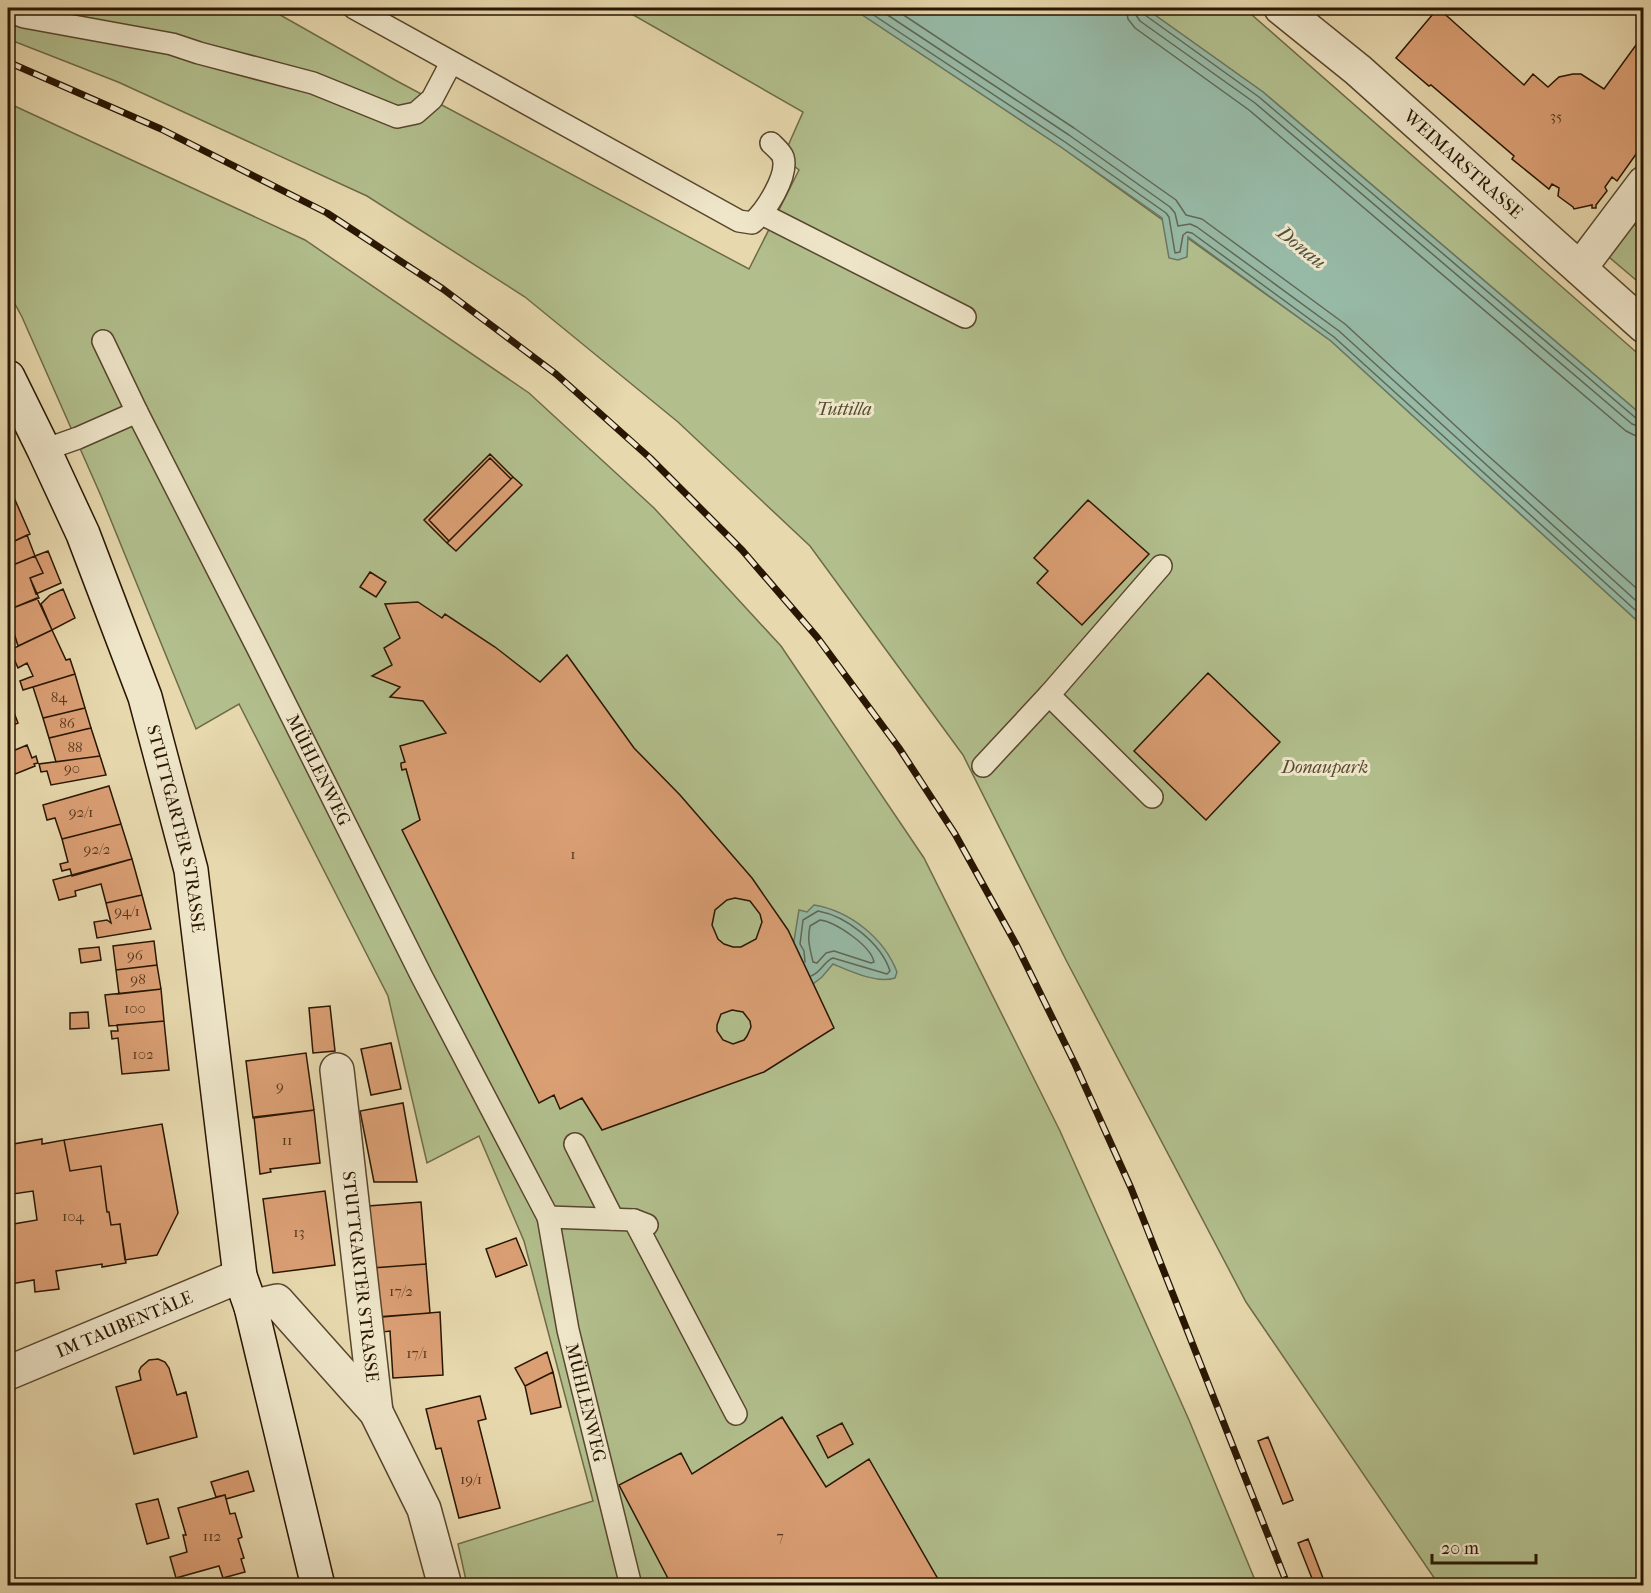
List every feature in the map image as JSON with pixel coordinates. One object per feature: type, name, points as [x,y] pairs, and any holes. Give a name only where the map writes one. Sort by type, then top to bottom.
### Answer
[{"type":"street","name":"WEIMARSTRASSE","points":[[1281,8],[1358,70],[1644,326]]},
{"type":"street","points":[[1580,268],[1644,183]]},
{"type":"street","name":"STUTTGARTER STRASSE","points":[[8,377],[83,534],[145,697],[191,870],[240,1276],[251,1307],[318,1586]]},
{"type":"street","name":"STUTTGARTER STRASSE","points":[[337,1070],[376,1412]]},
{"type":"street","name":"IM TAUBENTÄLE","points":[[8,1373],[240,1276]]},
{"type":"street","name":"STUTTGARTER STRASSE","points":[[251,1307],[277,1301],[376,1412],[424,1509],[445,1586]]},
{"type":"lane","points":[[354,8],[739,221],[752,223],[762,214],[783,176],[783,157],[771,143]]},
{"type":"lane","points":[[8,11],[24,17],[172,44],[314,83],[397,117],[416,113],[432,99],[451,63]]},
{"type":"lane","points":[[762,214],[965,317]]},
{"type":"lane","name":"MÜHLENWEG","points":[[103,341],[422,977],[548,1217],[568,1330],[632,1586]]},
{"type":"lane","points":[[44,450],[137,412]]},
{"type":"lane","points":[[983,766],[1049,695],[1161,566]]},
{"type":"lane","points":[[1049,695],[1152,797]]},
{"type":"lane","points":[[574,1144],[632,1222],[736,1413]]},
{"type":"lane","points":[[548,1217],[632,1222]]},
{"type":"green space","name":"Donaupark","points":[[8,8],[268,8],[395,80],[749,269],[799,170],[783,157],[803,112],[621,8],[852,8],[1061,147],[1331,341],[1643,626],[1643,1585],[1439,1585],[1246,1302],[1066,960],[963,755],[810,546],[678,422],[525,297],[367,196],[118,82],[8,39]]},
{"type":"green space","points":[[1145,8],[1244,8],[1643,358],[1643,416],[1263,92]]},
{"type":"green space","points":[[8,103],[305,240],[529,393],[654,508],[781,646],[924,858],[1060,1131],[1189,1420],[1257,1585],[467,1585],[458,1544],[593,1501],[524,1241],[479,1136],[427,1163],[388,996],[239,704],[196,729],[101,496],[22,317],[8,291]]},
{"type":"green space","points":[[1628,220],[1640,229],[1643,226],[1643,286],[1603,252]]},
{"type":"water","name":"Donau","points":[[852,8],[1145,8],[1263,92],[1643,416],[1643,626],[1331,341],[1188,237],[1187,257],[1178,260],[1169,258],[1162,218],[1061,147]]},
{"type":"water","points":[[814,905],[840,913],[875,937],[897,972],[895,978],[872,978],[833,964],[809,987],[799,968],[799,953],[793,947],[799,910],[807,912]]},
{"type":"building","points":[[1438,8],[1524,85],[1533,74],[1548,87],[1559,77],[1581,74],[1604,89],[1644,34],[1644,143],[1617,181],[1612,177],[1605,187],[1607,191],[1596,208],[1592,208],[1592,205],[1574,209],[1558,196],[1559,188],[1552,184],[1549,189],[1512,159],[1514,156],[1396,58]]},
{"type":"building","points":[[490,454],[513,477],[511,479],[490,458],[429,520],[449,541],[447,543],[424,520]]},
{"type":"building","points":[[490,458],[511,479],[449,541],[429,520]]},
{"type":"building","points":[[513,477],[522,485],[456,551],[447,543]]},
{"type":"building","points":[[8,484],[30,534],[8,544]]},
{"type":"building","points":[[1088,500],[1149,554],[1082,625],[1037,583],[1048,571],[1034,558]]},
{"type":"building","points":[[27,535],[35,556],[8,567],[8,544]]},
{"type":"building","points":[[48,551],[61,583],[36,594],[30,578],[43,573],[35,556]]},
{"type":"building","points":[[35,556],[43,573],[30,578],[39,598],[8,610],[8,567]]},
{"type":"building","points":[[370,572],[386,582],[376,597],[360,587]]},
{"type":"building","points":[[63,589],[75,618],[52,630],[41,604],[50,595]]},
{"type":"building","points":[[37,598],[52,630],[18,646],[14,633],[9,636],[8,633],[8,610]]},
{"type":"building","points":[[418,602],[442,618],[445,614],[495,647],[540,682],[567,655],[634,748],[680,795],[752,878],[788,930],[834,1028],[764,1072],[602,1130],[582,1098],[560,1109],[554,1095],[539,1103],[402,830],[420,820],[406,769],[402,770],[401,763],[405,762],[400,746],[446,733],[423,701],[390,697],[400,687],[372,676],[392,665],[384,648],[400,638],[385,604]],"holes":[[[735,898],[750,901],[760,914],[762,922],[756,939],[741,947],[724,944],[718,939],[712,925],[715,910],[727,900]],[[732,1010],[743,1012],[750,1021],[751,1027],[744,1040],[733,1044],[723,1040],[717,1031],[721,1014]]]},
{"type":"building","points":[[52,630],[66,660],[70,659],[75,674],[23,690],[20,681],[33,676],[27,663],[18,668],[10,650]]},
{"type":"building","points":[[1208,673],[1280,742],[1206,820],[1134,751]]},
{"type":"building","points":[[75,674],[85,708],[43,718],[33,687]]},
{"type":"building","points":[[8,697],[18,723],[8,727]]},
{"type":"building","points":[[85,708],[91,728],[49,738],[43,718]]},
{"type":"building","points":[[91,728],[100,756],[56,762],[49,738]]},
{"type":"building","points":[[27,745],[32,758],[36,756],[38,763],[8,777],[8,753]]},
{"type":"building","points":[[100,756],[106,775],[51,785],[47,771],[41,772],[39,764]]},
{"type":"building","points":[[109,786],[121,824],[62,839],[55,818],[47,820],[43,805]]},
{"type":"building","points":[[121,824],[132,859],[72,876],[70,869],[62,871],[60,864],[68,862],[62,839]]},
{"type":"building","points":[[132,859],[142,895],[106,903],[101,884],[75,891],[76,896],[59,900],[53,880]]},
{"type":"building","points":[[142,895],[151,929],[97,938],[94,922],[107,920],[111,923],[106,903]]},
{"type":"building","points":[[154,941],[157,965],[116,970],[113,946]]},
{"type":"building","points":[[99,947],[101,960],[81,963],[79,949]]},
{"type":"building","points":[[157,965],[161,989],[119,994],[116,970]]},
{"type":"building","points":[[161,989],[164,1021],[109,1026],[105,995]]},
{"type":"building","points":[[330,1006],[335,1051],[313,1053],[309,1008]]},
{"type":"building","points":[[88,1012],[89,1028],[70,1029],[70,1013]]},
{"type":"building","points":[[164,1021],[169,1070],[122,1074],[118,1038],[112,1039],[111,1031],[118,1031],[117,1025]]},
{"type":"building","points":[[391,1043],[401,1089],[371,1095],[361,1049]]},
{"type":"building","points":[[306,1053],[314,1110],[253,1118],[246,1061]]},
{"type":"building","points":[[403,1103],[417,1182],[374,1182],[360,1111]]},
{"type":"building","points":[[314,1110],[320,1163],[270,1169],[271,1172],[260,1174],[254,1117]]},
{"type":"building","points":[[162,1124],[178,1213],[157,1255],[125,1260],[120,1224],[111,1225],[109,1212],[107,1212],[101,1166],[70,1171],[64,1140]]},
{"type":"building","points":[[42,1139],[42,1144],[64,1140],[70,1171],[101,1166],[107,1212],[109,1212],[111,1225],[120,1224],[126,1263],[56,1271],[59,1289],[35,1292],[34,1280],[11,1284],[8,1225],[37,1220],[33,1191],[13,1194],[11,1182],[8,1182],[8,1145]]},
{"type":"building","points":[[325,1191],[335,1265],[273,1273],[263,1199]]},
{"type":"building","points":[[421,1202],[426,1264],[372,1268],[368,1206]]},
{"type":"building","points":[[516,1238],[527,1265],[496,1277],[486,1249]]},
{"type":"building","points":[[426,1264],[430,1313],[376,1317],[372,1268]]},
{"type":"building","points":[[440,1312],[443,1375],[393,1378],[390,1331],[383,1332],[382,1317]]},
{"type":"building","points":[[547,1352],[553,1372],[525,1386],[515,1368]]},
{"type":"building","points":[[158,1359],[165,1362],[169,1368],[177,1395],[186,1392],[197,1437],[134,1454],[116,1387],[141,1380],[139,1371],[141,1367],[149,1360]]},
{"type":"building","points":[[553,1372],[561,1407],[531,1414],[525,1386]]},
{"type":"building","points":[[480,1396],[486,1419],[478,1421],[500,1508],[459,1518],[441,1448],[436,1449],[426,1409]]},
{"type":"building","points":[[782,1417],[826,1487],[869,1459],[942,1586],[672,1586],[619,1485],[681,1453],[692,1474]]},
{"type":"building","points":[[842,1423],[853,1444],[828,1458],[817,1436]]},
{"type":"building","points":[[1268,1437],[1293,1500],[1283,1504],[1258,1441]]},
{"type":"building","points":[[248,1471],[254,1491],[226,1499],[225,1495],[216,1497],[211,1482]]},
{"type":"building","points":[[225,1495],[230,1514],[235,1513],[242,1537],[238,1539],[244,1558],[241,1559],[245,1572],[223,1578],[219,1566],[176,1578],[170,1557],[187,1552],[183,1535],[186,1535],[178,1508]]},
{"type":"building","points":[[158,1499],[169,1538],[147,1544],[136,1504]]},
{"type":"building","points":[[1308,1539],[1326,1586],[1315,1586],[1298,1543]]},
{"type":"railway","points":[[8,62],[161,129],[327,213],[443,289],[556,374],[650,458],[742,550],[817,637],[899,748],[955,834],[1017,946],[1075,1064],[1131,1188],[1288,1586]]},
{"type":"park label","name":"Tuttilla","points":[[844,409]]}]
